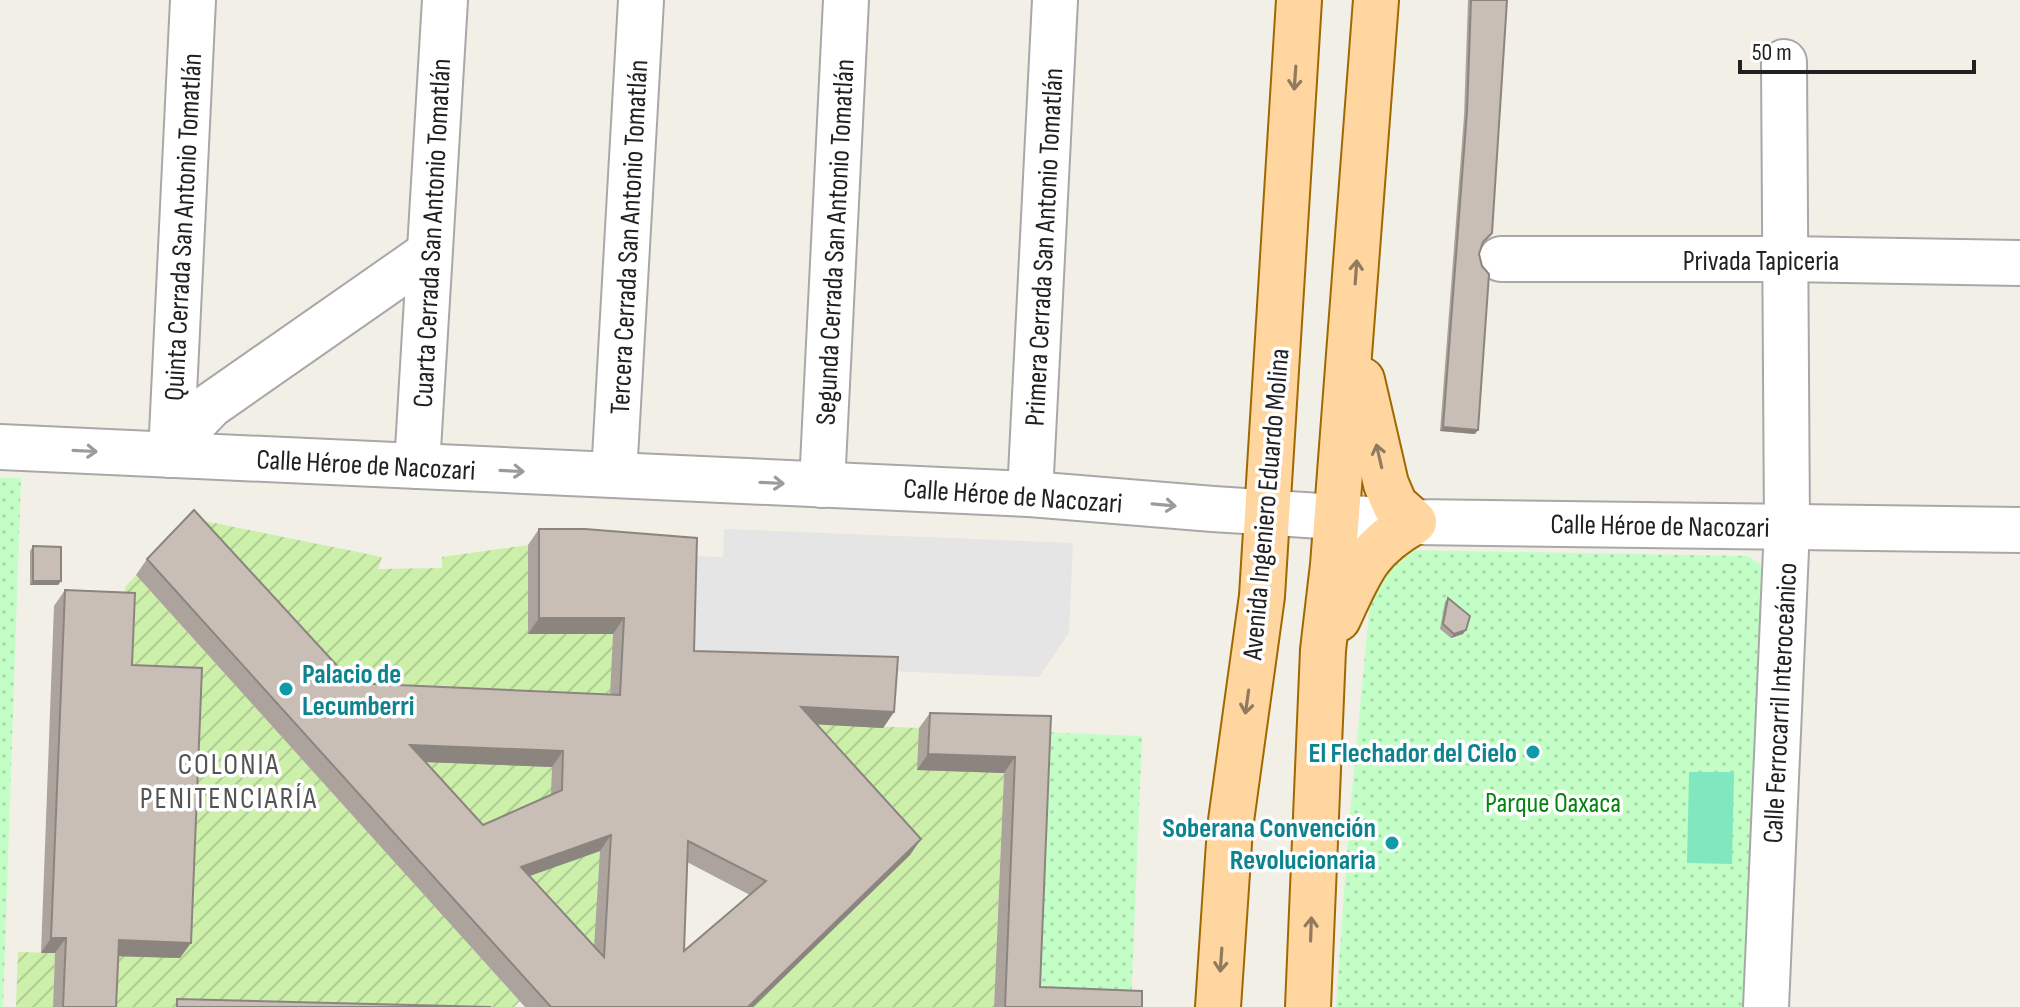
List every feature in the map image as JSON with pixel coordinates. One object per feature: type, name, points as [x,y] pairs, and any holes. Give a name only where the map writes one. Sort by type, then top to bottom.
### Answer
[{"type":"main road","name":"Avenida Ingeniero Eduardo Molina","points":[[1218,1007],[1230,828],[1262,596],[1299,0]]},
{"type":"main road","points":[[1308,1007],[1323,650],[1352,335],[1376,0]]},
{"type":"main road","points":[[1323,650],[1362,567],[1375,550],[1414,522],[1395,505],[1386,484],[1352,335]]},
{"type":"street","name":"Quinta Cerrada San Antonio Tomatlán","points":[[171,455],[193,0]]},
{"type":"street","name":"Cuarta Cerrada San Antonio Tomatlán","points":[[417,466],[445,0]]},
{"type":"street","name":"Tercera Cerrada San Antonio Tomatlán","points":[[614,475],[641,0]]},
{"type":"street","name":"Segunda Cerrada San Antonio Tomatlán","points":[[822,485],[846,0]]},
{"type":"street","name":"Primera Cerrada San Antonio Tomatlán","points":[[1030,494],[1055,0]]},
{"type":"street","name":"Calle Ferrocarril Interoceánico","points":[[1766,1007],[1787,527],[1784,62]]},
{"type":"street","points":[[171,455],[189,428],[211,405],[429,253]]},
{"type":"street","name":"Privada Tapiceria","points":[[1501,259],[2020,263]]},
{"type":"street","name":"Calle Héroe de Nacozari","points":[[2,446],[1030,494],[1414,522],[2020,530]]},
{"type":"green space","points":[[0,478],[21,478],[3,1007],[0,1007]]},
{"type":"green space","points":[[190,518],[382,557],[378,569],[442,568],[442,557],[528,545],[528,633],[619,548],[595,945],[584,945]]},
{"type":"green space","name":"Parque Oaxaca","points":[[1404,550],[1748,556],[1766,571],[1746,1007],[1336,1007],[1349,823],[1373,581]]},
{"type":"green space","points":[[136,575],[520,1001],[514,1007],[106,1007],[125,587]]},
{"type":"green space","points":[[790,723],[919,728],[1004,773],[994,1007],[753,1007]]},
{"type":"green space","points":[[1040,732],[1142,736],[1131,1006],[1029,1003]]},
{"type":"green space","points":[[1689,772],[1734,772],[1732,864],[1687,863]]},
{"type":"green space","points":[[18,952],[55,953],[53,1007],[16,1007]]},
{"type":"shaded area","points":[[724,529],[1073,543],[1069,633],[1039,677],[686,663],[691,556],[723,557]]},
{"type":"building","points":[[1471,0],[1507,0],[1492,233],[1483,242],[1479,254],[1482,266],[1489,274],[1478,430],[1443,427],[1467,111]]},
{"type":"building","points":[[194,510],[353,683],[620,695],[624,618],[539,618],[539,529],[585,529],[697,538],[694,651],[898,657],[894,712],[801,707],[921,839],[748,1007],[551,1007],[147,559]],"holes":[[[410,745],[563,751],[562,790],[483,825]],[[611,835],[604,957],[521,867]],[[688,841],[766,881],[684,951]]]},
{"type":"building","points":[[33,546],[61,547],[61,581],[33,581]]},
{"type":"building","points":[[65,590],[135,593],[132,665],[202,668],[191,943],[119,940],[116,1007],[63,1007],[66,938],[51,938]]},
{"type":"building","points":[[1448,598],[1470,616],[1466,630],[1454,634],[1443,624]]},
{"type":"building","points":[[930,713],[1051,716],[1040,987],[1142,991],[1142,1007],[1005,1007],[1015,757],[928,754]]},
{"type":"building","points":[[177,999],[491,1007],[177,1007]]},
{"type":"place","name":"Palacio de Lecumberri","points":[[286,689]]},
{"type":"place","name":"El Flechador del Cielo","points":[[1533,752]]},
{"type":"place","name":"Soberana Convención Revolucionaria","points":[[1392,843]]},
{"type":"district","name":"COLONIA PENITENCIARÍA","points":[[229,781]]}]
